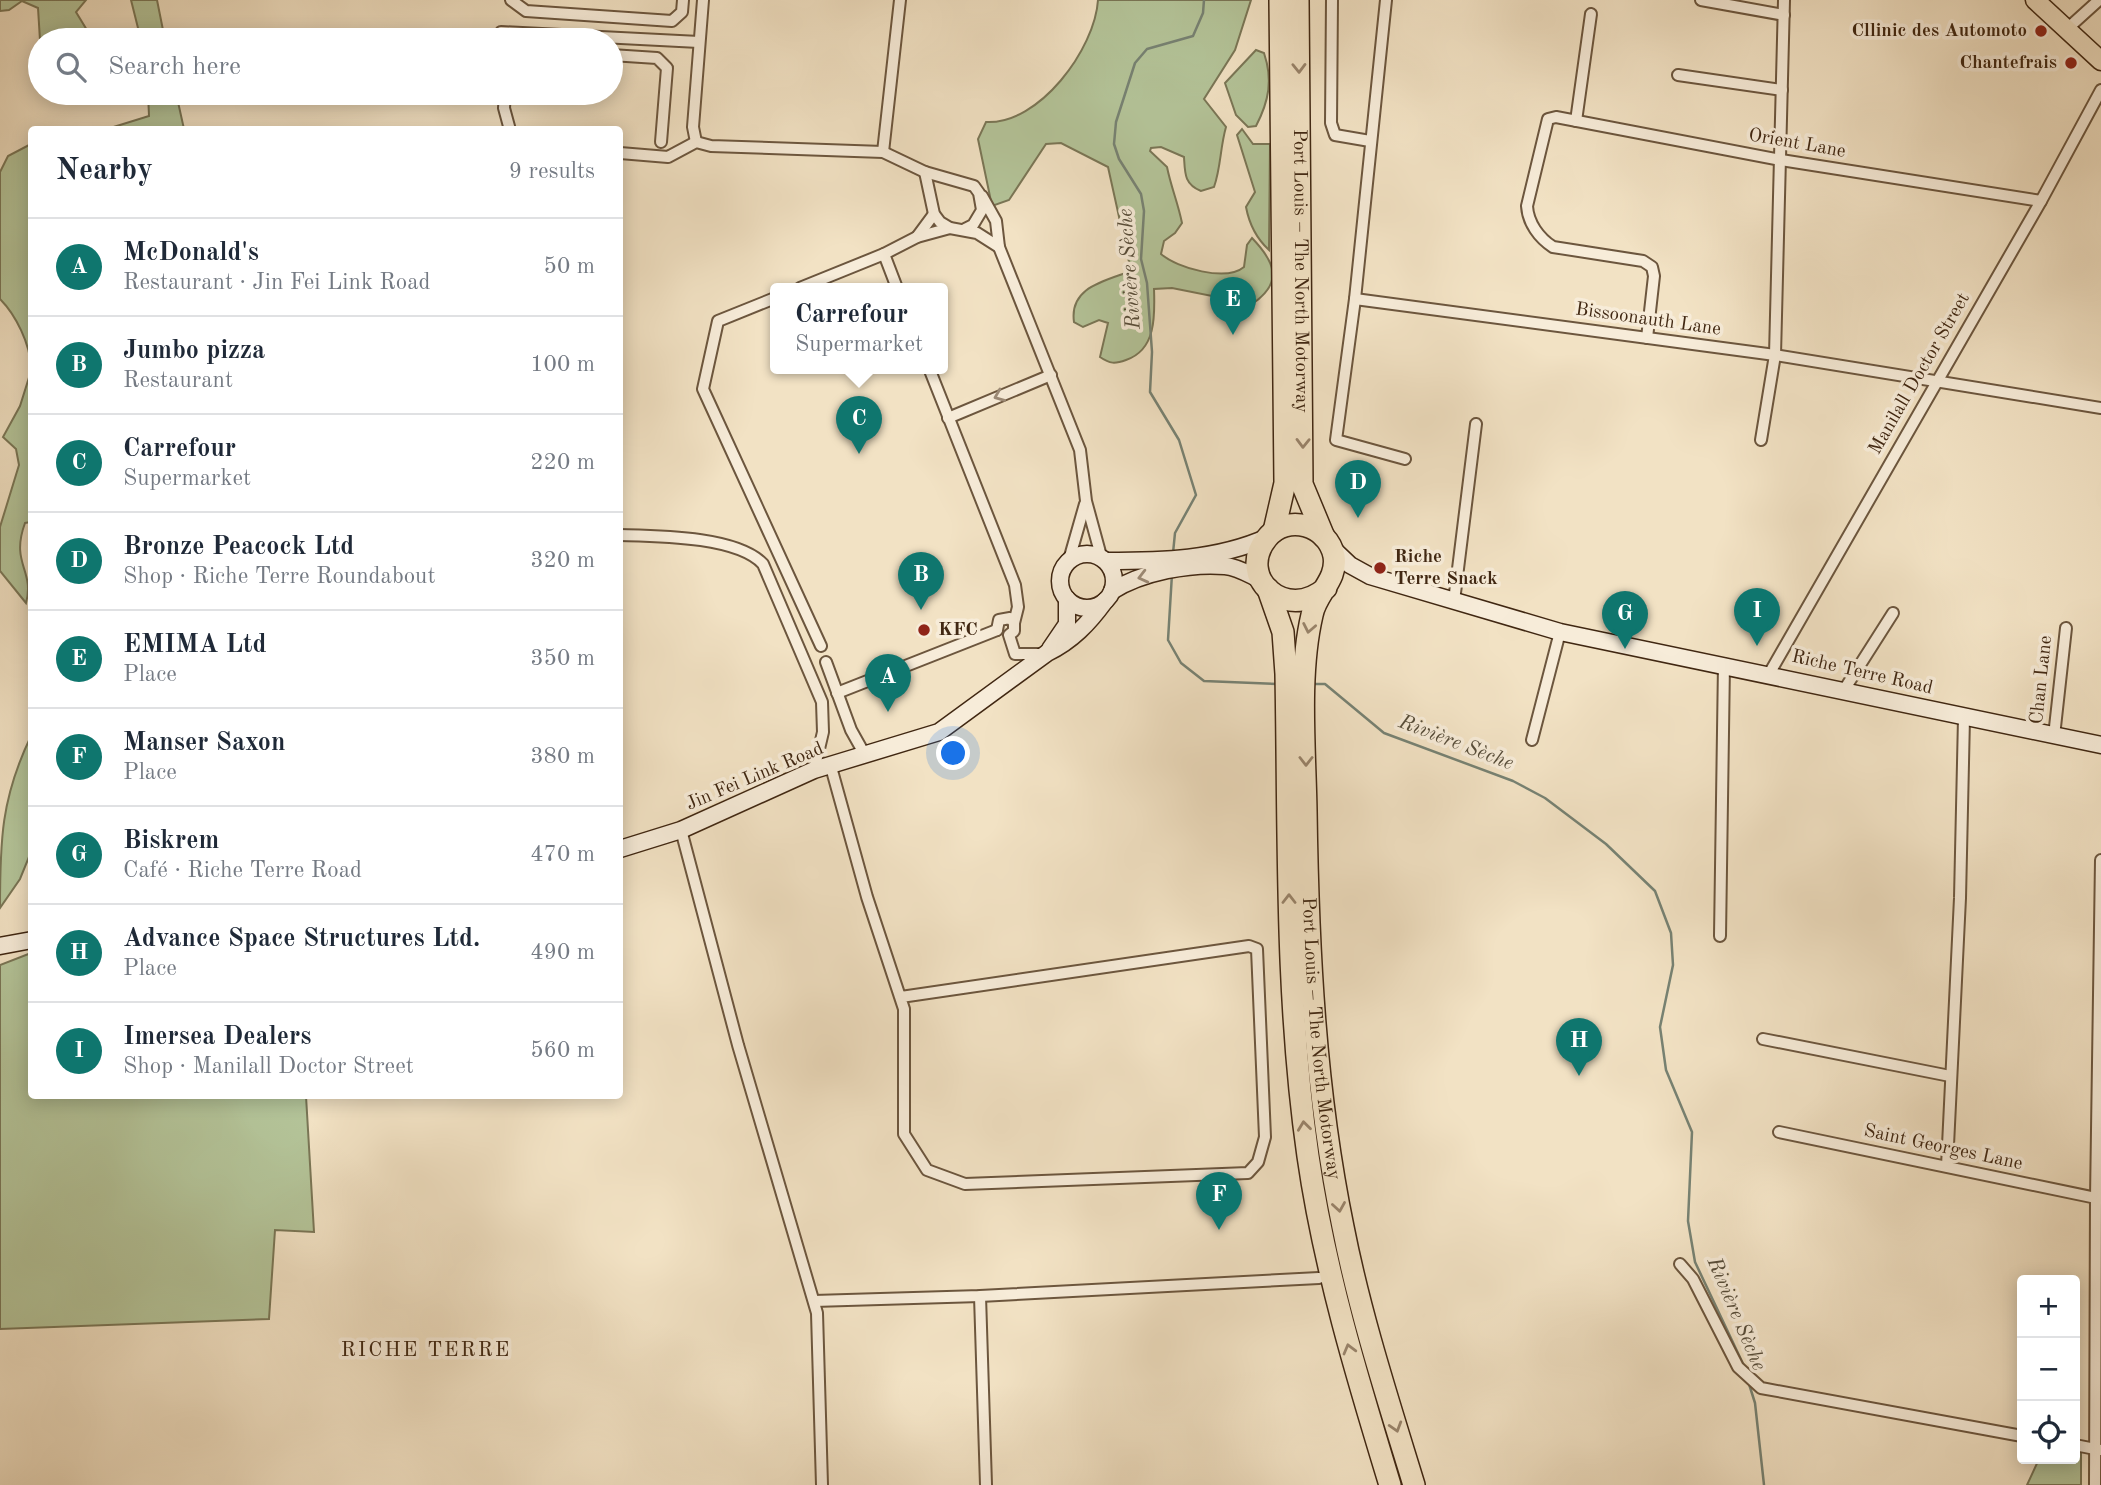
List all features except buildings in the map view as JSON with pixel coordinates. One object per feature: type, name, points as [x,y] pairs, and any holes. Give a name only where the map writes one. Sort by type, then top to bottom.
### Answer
[{"type":"highway","name":"Port Louis – The North Motorway","points":[[1271,534],[1285,483],[1280,0]]},
{"type":"highway","name":"Port Louis – The North Motorway","points":[[1298,0],[1302,484],[1328,542]]},
{"type":"highway","points":[[1300,524],[1313,528],[1328,542],[1334,558],[1328,583],[1308,600],[1297,602],[1276,597],[1264,585],[1258,558],[1271,534],[1300,524]]},
{"type":"highway","name":"Port Louis – The North Motorway","points":[[1328,583],[1313,609],[1296,683],[1293,1017],[1308,1157],[1348,1348],[1390,1485]]},
{"type":"highway","name":"Port Louis – The North Motorway","points":[[1264,585],[1283,632],[1296,683],[1311,981],[1325,1122],[1343,1229],[1414,1485]]},
{"type":"main road","points":[[2035,0],[2101,61]]},
{"type":"main road","points":[[1047,653],[1067,624],[1067,599],[1060,583],[1060,575],[1069,560],[1089,553],[1104,559],[1139,562],[1199,556],[1246,546],[1271,534]]},
{"type":"main road","points":[[1328,542],[1350,565],[1370,576]]},
{"type":"main road","points":[[1047,653],[1065,644],[1091,621],[1109,596],[1115,581],[1104,559]]},
{"type":"main road","points":[[1067,599],[1082,608],[1098,606],[1139,577],[1187,568],[1226,566],[1264,585]]},
{"type":"main road","points":[[1328,583],[1370,576]]},
{"type":"main road","name":"Riche Terre Road","points":[[1370,576],[1560,632],[1724,664],[1964,718],[2101,745]]},
{"type":"main road","name":"Jin Fei Link Road","points":[[623,848],[681,831],[863,751],[941,726],[985,699],[1047,653]]},
{"type":"main road","points":[[814,771],[827,760],[863,751]]},
{"type":"main road","points":[[0,946],[28,941]]},
{"type":"street","points":[[511,0],[526,12],[672,21],[682,12],[682,0]]},
{"type":"street","points":[[696,142],[693,127],[702,0]]},
{"type":"street","points":[[883,152],[900,0]]},
{"type":"street","points":[[1332,0],[1331,124],[1335,135],[1370,141]]},
{"type":"street","points":[[1386,0],[1355,299],[1336,440],[1405,459]]},
{"type":"street","points":[[1701,0],[1731,3],[1784,15]]},
{"type":"street","points":[[1761,440],[1774,355],[1784,0]]},
{"type":"street","points":[[2067,29],[2099,0]]},
{"type":"street","points":[[1576,121],[1591,14]]},
{"type":"street","points":[[623,38],[699,42]]},
{"type":"street","points":[[623,55],[657,58],[667,68],[661,142]]},
{"type":"street","points":[[1678,75],[1782,90]]},
{"type":"street","name":"Manilall Doctor Street","points":[[1769,674],[2041,201],[2101,90]]},
{"type":"street","points":[[503,105],[509,126]]},
{"type":"street","name":"Orient Lane","points":[[1647,338],[1654,276],[1651,267],[1643,261],[1553,247],[1542,240],[1528,216],[1530,193],[1548,119],[1576,121],[1781,160],[2041,201]]},
{"type":"street","points":[[623,153],[668,158],[696,142],[711,146],[883,152],[925,172],[951,181],[968,182],[979,193],[996,221],[999,247],[1080,450],[1086,501],[1104,559]]},
{"type":"street","points":[[925,172],[934,209],[950,228]]},
{"type":"street","points":[[917,237],[934,209],[939,188],[951,181]]},
{"type":"street","points":[[965,229],[979,218],[982,201],[979,193]]},
{"type":"street","points":[[812,283],[884,254],[917,237],[950,228],[965,229],[988,238],[999,247]]},
{"type":"street","points":[[884,254],[895,283]]},
{"type":"street","name":"Bissoonauth Lane","points":[[1355,299],[1774,355],[2101,408]]},
{"type":"street","points":[[770,300],[718,321],[703,389],[821,646]]},
{"type":"street","points":[[931,374],[1009,566],[1017,595],[1009,620],[1014,631],[1009,635],[1002,635],[997,630],[997,622],[1009,620]]},
{"type":"street","points":[[948,418],[1051,375]]},
{"type":"street","points":[[1454,601],[1476,424]]},
{"type":"street","points":[[1069,560],[1086,501]]},
{"type":"street","points":[[623,535],[666,536],[741,549],[754,555],[763,564],[822,702],[823,732],[814,771]]},
{"type":"street","points":[[1844,690],[1893,613]]},
{"type":"street","name":"Chan Lane","points":[[2054,736],[2066,628]]},
{"type":"street","points":[[837,693],[997,630]]},
{"type":"street","points":[[1532,740],[1560,632]]},
{"type":"street","points":[[1009,635],[1015,654],[1047,653]]},
{"type":"street","points":[[826,662],[863,751]]},
{"type":"street","points":[[1720,936],[1724,664]]},
{"type":"street","points":[[1947,1166],[1960,898],[1964,718]]},
{"type":"street","points":[[831,767],[867,897],[901,998],[904,1135],[927,1170],[965,1184],[1248,1173],[1258,1162],[1265,1137],[1260,954],[1257,949],[1249,946],[901,998]]},
{"type":"street","points":[[681,831],[738,1045],[817,1313],[822,1485]]},
{"type":"street","points":[[2095,1485],[2098,1450],[2101,860]]},
{"type":"street","points":[[1763,1039],[1950,1076]]},
{"type":"street","name":"Saint Georges Lane","points":[[1779,1132],[2098,1198]]},
{"type":"street","points":[[1680,1264],[1693,1279],[1738,1367],[1761,1388],[2017,1435]]},
{"type":"street","points":[[814,1301],[980,1296],[1319,1278]]},
{"type":"street","points":[[980,1296],[986,1485]]},
{"type":"street","points":[[2080,1446],[2098,1450]]},
{"type":"green space","points":[[0,0],[86,0],[76,12],[86,28],[39,28],[38,8],[22,1],[9,10],[0,11]]},
{"type":"green space","points":[[131,0],[157,0],[163,28],[138,28]]},
{"type":"green space","points":[[1098,0],[1251,0],[1235,50],[1204,99],[1226,127],[1214,187],[1201,191],[1191,185],[1185,173],[1184,157],[1161,147],[1151,148],[1150,151],[1167,167],[1182,223],[1175,233],[1164,241],[1161,254],[1190,268],[1226,273],[1244,267],[1247,245],[1252,238],[1271,264],[1273,272],[1268,288],[1252,304],[1172,288],[1154,289],[1152,331],[1148,340],[1136,355],[1116,363],[1100,357],[1108,323],[1099,320],[1083,327],[1074,322],[1074,310],[1083,293],[1100,282],[1131,271],[1108,167],[1061,143],[1046,144],[1009,200],[992,206],[978,139],[986,122],[1006,120],[1025,111],[1044,98],[1061,80],[1087,40]]},
{"type":"green space","points":[[1256,50],[1264,53],[1269,81],[1264,108],[1256,126],[1248,127],[1236,115],[1225,83]]},
{"type":"green space","points":[[149,105],[179,105],[183,126],[117,126],[149,116]]},
{"type":"green space","points":[[1242,129],[1253,144],[1270,144],[1269,250],[1254,230],[1246,207],[1255,192],[1237,135]]},
{"type":"green space","points":[[28,146],[28,349],[21,330],[0,299],[0,172],[8,156]]},
{"type":"green space","points":[[28,381],[28,522],[25,523],[20,548],[28,582],[26,603],[0,571],[0,527],[19,465],[16,449],[3,437],[20,406]]},
{"type":"green space","points":[[28,743],[28,859],[20,879],[0,908],[4,820],[21,758]]},
{"type":"green space","points":[[28,954],[28,1099],[306,1099],[314,1232],[275,1230],[269,1319],[0,1329],[0,965]]},
{"type":"green space","points":[[2081,1453],[2081,1485],[2027,1485],[2037,1464],[2080,1464]]},
{"type":"waterway","name":"Rivière Sèche","points":[[1173,553],[1175,533],[1196,495],[1179,440],[1150,392],[1152,352],[1147,283],[1141,259],[1144,211],[1141,194],[1119,159],[1114,144],[1116,122],[1135,63],[1147,49],[1193,36],[1203,13],[1204,0]]},
{"type":"waterway","name":"Rivière Sèche","points":[[1172,574],[1168,640],[1181,663],[1204,681],[1278,684]]},
{"type":"waterway","name":"Rivière Sèche","points":[[1313,684],[1325,684],[1384,733],[1513,781],[1545,798],[1606,844],[1655,891],[1671,933],[1673,965],[1660,1027],[1666,1070],[1692,1132],[1688,1221],[1695,1262],[1745,1368]]},
{"type":"waterway","name":"Rivière Sèche","points":[[1749,1384],[1755,1403],[1764,1485]]},
{"type":"place","name":"Cllinic des Automoto","points":[[2041,31]]},
{"type":"place","name":"Chantefrais","points":[[2071,63]]},
{"type":"place","name":"EMIMA Ltd","points":[[1233,335]]},
{"type":"place","name":"Carrefour","points":[[859,454]]},
{"type":"place","name":"Bronze Peacock Ltd","points":[[1358,518]]},
{"type":"place","name":"Riche Terre Snack","points":[[1380,568]]},
{"type":"place","name":"Jumbo pizza","points":[[921,610]]},
{"type":"place","name":"KFC","points":[[924,630]]},
{"type":"place","name":"Imersea Dealers","points":[[1757,646]]},
{"type":"place","name":"Biskrem","points":[[1625,649]]},
{"type":"place","name":"McDonald's","points":[[888,712]]},
{"type":"place","name":"Advance Space Structures Ltd.","points":[[1579,1076]]},
{"type":"place","name":"Manser Saxon","points":[[1219,1230]]},
{"type":"district","name":"RICHE TERRE","points":[[426,1350]]}]
